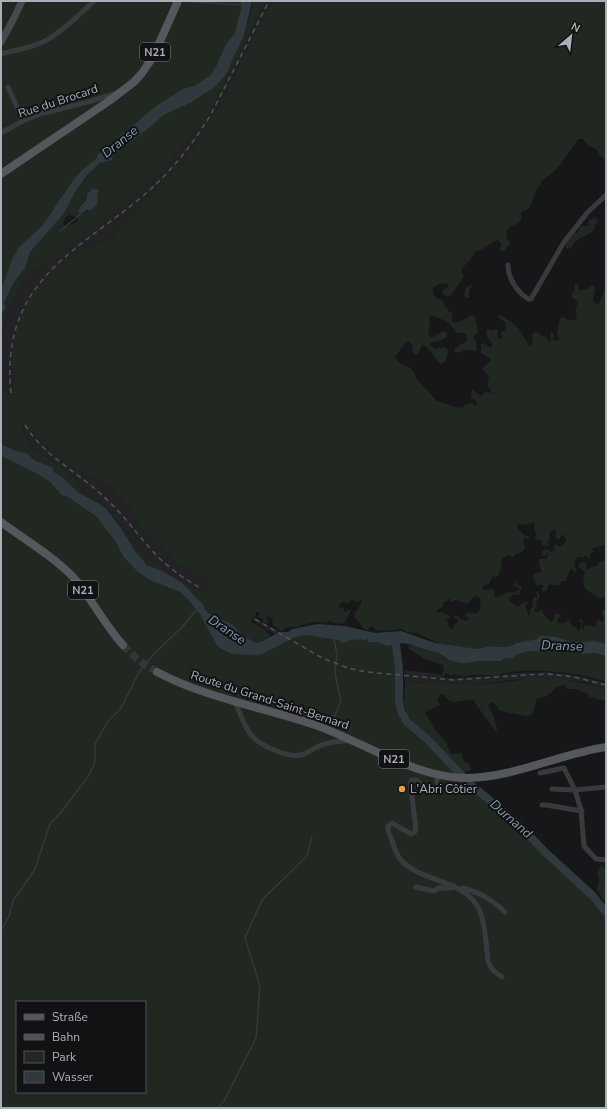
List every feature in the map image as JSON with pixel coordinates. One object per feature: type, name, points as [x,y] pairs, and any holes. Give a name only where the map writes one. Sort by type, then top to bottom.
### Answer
[{"type":"main road","name":"N21","points":[[1,174],[101,106],[138,78],[150,62],[177,3]]},
{"type":"main road","name":"N21","points":[[1,522],[54,561],[73,578],[123,645]]},
{"type":"main road","name":"Route du Grand-Saint-Bernard","points":[[157,672],[188,687],[323,728],[354,740],[403,763],[440,775],[475,778],[503,773],[573,754],[606,747]]},
{"type":"street","points":[[1,42],[22,1]]},
{"type":"street","points":[[1,54],[48,40],[94,1]]},
{"type":"street","points":[[8,87],[24,121]]},
{"type":"street","name":"Rue du Brocard","points":[[1,133],[40,114],[88,102],[122,91]]},
{"type":"street","points":[[508,265],[508,274],[511,280],[523,296],[531,299],[564,242],[590,210],[606,195]]},
{"type":"street","points":[[235,701],[250,733],[255,739],[266,746],[286,754],[303,754],[331,742],[354,740]]},
{"type":"street","points":[[540,773],[564,768],[575,790],[582,810],[584,846],[596,859],[606,860]]},
{"type":"street","points":[[440,775],[436,793],[430,792],[416,780],[412,780],[410,783],[416,822],[416,830],[414,833],[410,834],[393,823],[389,825],[388,830],[398,856],[404,863],[429,876],[460,889],[472,900],[479,909],[489,963],[495,971],[502,976]]},
{"type":"street","points":[[552,789],[575,790],[606,787]]},
{"type":"street","points":[[542,806],[546,805],[582,810]]},
{"type":"street","points":[[416,887],[434,891],[439,888],[451,889],[454,886]]},
{"type":"street","points":[[460,889],[468,889],[491,899],[505,912]]},
{"type":"shaded area","points":[[266,1],[272,1],[220,105],[185,161],[109,239],[86,248],[39,285],[26,305],[19,312],[11,361],[15,373],[13,394],[7,397],[2,393],[1,388],[1,341],[6,315],[27,276],[50,258],[213,107]]},
{"type":"shaded area","points":[[24,422],[76,470],[85,473],[107,485],[126,503],[140,529],[171,556],[178,565],[205,574],[208,589],[204,594],[169,573],[144,555],[104,505],[83,492],[73,476],[48,458],[31,449],[22,426]]},
{"type":"shaded area","points":[[254,617],[282,633],[278,636],[252,620]]},
{"type":"shaded area","points":[[404,670],[439,674],[446,678],[546,672],[584,677],[606,683],[606,689],[584,682],[547,678],[510,680],[483,685],[428,682],[405,684]]},
{"type":"green space","points":[[1,1],[247,1],[224,66],[190,95],[103,151],[49,225],[23,254],[1,306]]},
{"type":"green space","points":[[253,1],[266,1],[213,107],[167,165],[144,188],[27,276],[6,315],[1,341],[1,315],[6,309],[4,303],[13,284],[25,268],[30,252],[63,215],[74,194],[87,175],[100,163],[110,161],[113,155],[164,115],[207,93],[227,73],[244,36]],"holes":[[[92,189],[98,192],[89,210],[78,212],[82,203],[87,199],[89,192]],[[69,215],[77,217],[78,219],[77,222],[66,227],[63,224],[65,218]]]},
{"type":"green space","points":[[272,1],[606,1],[606,160],[602,158],[596,149],[589,146],[583,139],[578,139],[560,165],[542,181],[536,191],[530,207],[521,213],[521,220],[507,231],[506,237],[510,243],[504,251],[500,251],[501,243],[497,240],[475,252],[471,259],[461,269],[464,277],[450,296],[444,295],[442,292],[448,287],[447,283],[439,284],[433,288],[434,295],[443,301],[446,308],[452,314],[452,322],[460,322],[472,315],[475,317],[478,332],[473,337],[477,345],[476,351],[463,350],[459,353],[455,352],[455,348],[467,341],[467,335],[464,333],[456,333],[446,322],[432,315],[429,317],[430,323],[428,335],[431,338],[443,331],[447,333],[447,336],[441,340],[431,342],[430,346],[436,349],[444,347],[447,348],[448,352],[446,361],[441,364],[438,362],[429,349],[422,345],[418,355],[416,355],[413,353],[412,344],[409,341],[405,343],[395,357],[399,363],[410,368],[414,372],[416,378],[437,401],[458,408],[464,407],[465,405],[471,403],[477,407],[476,400],[471,398],[472,389],[481,396],[485,392],[492,393],[487,385],[489,377],[482,369],[492,360],[481,353],[481,344],[484,343],[491,348],[492,344],[486,334],[487,329],[492,331],[497,329],[497,337],[499,339],[502,338],[501,333],[505,330],[506,323],[499,318],[498,314],[509,320],[519,329],[530,346],[533,342],[533,333],[538,332],[542,336],[546,337],[550,343],[551,331],[554,335],[554,340],[558,341],[559,339],[557,334],[560,318],[563,317],[568,320],[577,319],[575,312],[577,301],[571,296],[575,290],[575,284],[578,284],[579,290],[586,290],[593,285],[595,288],[593,299],[595,303],[599,304],[606,285],[606,546],[604,545],[593,548],[592,549],[594,552],[591,553],[589,558],[585,555],[583,558],[578,557],[574,562],[576,572],[570,569],[566,581],[561,581],[559,586],[549,584],[547,590],[543,592],[541,589],[544,586],[540,584],[537,586],[533,577],[534,574],[542,572],[539,565],[539,559],[545,559],[548,556],[547,553],[545,557],[543,556],[542,551],[546,549],[551,552],[555,551],[554,546],[556,544],[559,547],[563,545],[566,541],[565,537],[562,534],[560,539],[557,539],[555,536],[557,531],[551,531],[548,541],[549,546],[546,546],[542,544],[542,541],[535,539],[535,523],[533,522],[524,525],[518,524],[517,527],[524,535],[530,537],[529,539],[524,538],[523,540],[525,549],[520,553],[517,553],[512,558],[512,563],[511,556],[509,555],[502,559],[501,569],[498,576],[492,577],[489,584],[485,585],[482,589],[493,589],[495,592],[494,596],[496,598],[509,592],[517,592],[520,588],[514,585],[517,582],[518,585],[522,587],[519,595],[513,595],[510,598],[510,601],[518,607],[522,603],[528,602],[525,607],[528,615],[530,615],[530,611],[533,606],[532,600],[535,596],[537,598],[538,597],[536,593],[538,591],[540,598],[535,602],[537,606],[535,611],[538,612],[543,609],[542,612],[551,622],[554,620],[555,614],[560,614],[561,616],[557,619],[557,622],[561,624],[567,622],[568,618],[573,627],[576,627],[579,632],[582,623],[579,620],[580,619],[583,620],[582,630],[584,630],[584,626],[587,625],[595,627],[598,619],[601,622],[604,619],[602,611],[606,608],[606,644],[595,641],[572,642],[543,636],[537,639],[516,643],[511,646],[491,646],[477,649],[449,646],[438,643],[417,633],[407,632],[401,629],[383,631],[376,630],[372,626],[367,630],[364,629],[354,618],[355,612],[362,603],[360,600],[357,602],[352,600],[347,603],[343,602],[339,605],[345,612],[347,612],[348,609],[351,611],[345,623],[339,624],[329,621],[324,623],[315,622],[298,627],[288,627],[281,631],[273,625],[272,618],[266,616],[269,622],[268,624],[263,621],[262,618],[257,616],[260,613],[256,612],[255,617],[252,617],[251,622],[264,629],[270,636],[256,643],[242,635],[233,625],[206,611],[203,604],[187,587],[162,571],[146,565],[106,509],[79,493],[54,472],[52,467],[1,444],[1,388],[2,393],[7,396],[13,394],[15,373],[11,361],[19,312],[26,305],[39,285],[49,276],[86,248],[109,239],[185,161],[220,105]],"holes":[[[24,423],[76,470],[85,473],[107,485],[126,503],[140,529],[171,556],[178,565],[205,574],[208,589],[204,594],[169,573],[144,555],[104,505],[83,492],[73,476],[48,458],[31,449],[22,426]],[[477,595],[481,599],[481,609],[475,614],[467,612],[466,616],[469,620],[465,621],[456,615],[454,616],[454,619],[457,618],[458,621],[452,629],[449,628],[446,619],[449,619],[450,616],[442,612],[438,613],[437,611],[443,607],[444,602],[449,598],[451,602],[456,600],[467,604]]]},
{"type":"green space","points":[[594,218],[599,220],[593,231],[576,241],[571,248],[566,248],[566,242],[574,233],[578,233],[579,228],[582,226],[588,226],[589,220]]},
{"type":"green space","points":[[472,284],[469,291],[469,298],[466,298],[464,295],[466,288]]},
{"type":"green space","points":[[1,448],[45,468],[99,515],[136,568],[182,592],[238,647],[295,636],[310,631],[391,638],[399,649],[398,701],[407,724],[443,753],[456,773],[490,803],[505,812],[536,839],[543,851],[597,895],[606,909],[606,1108],[1,1108]]},
{"type":"green space","points":[[606,560],[606,597],[600,598],[586,589],[583,582],[585,571],[578,566],[581,562],[584,562],[587,565],[586,569],[588,570],[596,566],[599,562]]},
{"type":"green space","points":[[409,645],[438,653],[446,659],[467,663],[479,661],[501,661],[503,659],[512,658],[529,651],[559,647],[583,654],[595,653],[606,656],[606,682],[576,674],[545,671],[521,671],[493,675],[464,676],[454,674],[451,676],[446,673],[444,676],[441,674],[444,671],[443,665],[425,659],[409,649]]},
{"type":"green space","points":[[532,678],[569,680],[606,689],[606,701],[590,697],[586,693],[576,689],[567,689],[565,685],[556,687],[550,694],[537,698],[532,715],[526,716],[501,711],[498,709],[496,704],[491,702],[488,705],[495,720],[496,732],[473,700],[452,702],[446,699],[443,694],[440,694],[437,699],[440,705],[425,712],[434,728],[448,744],[447,746],[451,754],[462,753],[463,760],[470,765],[471,770],[467,772],[459,770],[454,766],[439,746],[412,722],[407,714],[404,702],[405,684],[410,682],[483,685]]},
{"type":"green space","points":[[602,866],[606,871],[604,879],[606,881],[606,903],[597,889],[599,880],[597,873]]},
{"type":"water","name":"Dranse","points":[[241,1],[252,1],[244,36],[227,73],[215,87],[192,102],[164,115],[113,155],[112,160],[100,163],[87,175],[74,194],[63,215],[30,252],[25,268],[13,284],[4,303],[6,308],[1,315],[1,288],[19,247],[42,226],[72,182],[81,171],[97,158],[98,154],[112,146],[120,135],[130,129],[156,106],[183,89],[194,86],[211,75],[225,46],[235,33],[241,9]]},
{"type":"water","points":[[92,189],[99,190],[97,195],[97,203],[91,210],[86,210],[81,214],[78,212],[87,199],[87,194]]},
{"type":"water","name":"Dranse","points":[[1,444],[18,452],[27,453],[34,460],[52,467],[54,472],[79,493],[106,509],[146,565],[162,571],[182,583],[203,604],[206,611],[233,625],[242,635],[256,643],[280,632],[288,632],[292,629],[318,624],[345,626],[375,633],[401,631],[435,643],[477,649],[491,646],[511,646],[516,643],[537,639],[540,636],[556,637],[572,642],[595,641],[606,644],[606,656],[595,653],[583,654],[559,647],[529,651],[512,658],[503,659],[501,661],[460,663],[449,660],[438,653],[403,643],[388,646],[378,642],[367,642],[369,641],[367,639],[365,641],[360,639],[357,641],[354,639],[343,643],[338,640],[307,635],[295,637],[262,654],[232,654],[220,648],[216,644],[200,614],[187,598],[180,592],[150,580],[137,571],[123,556],[116,542],[96,516],[68,497],[62,495],[50,482],[38,474],[1,456]]},
{"type":"waterway","points":[[182,1],[242,5]]},
{"type":"waterway","points":[[60,231],[80,214]]},
{"type":"waterway","points":[[1,931],[9,916],[13,901],[35,869],[50,824],[63,810],[87,778],[94,765],[95,744],[108,721],[121,708],[139,672],[151,657],[184,625],[197,609]]},
{"type":"waterway","name":"Durnand","points":[[395,636],[399,668],[399,700],[401,711],[407,722],[427,739],[469,783],[520,826],[545,852],[592,895],[606,912]]},
{"type":"waterway","points":[[331,718],[335,715],[341,701],[335,670],[337,654],[334,639]]},
{"type":"waterway","points":[[217,1108],[224,1101],[256,1038],[260,986],[245,938],[262,900],[307,856],[312,837]]},
{"type":"tunnel","points":[[123,645],[137,659],[157,672]]},
{"type":"railway","points":[[11,393],[11,355],[17,323],[30,297],[48,274],[69,254],[144,195],[181,157],[211,114],[269,1]]},
{"type":"railway","points":[[25,425],[42,446],[94,488],[111,504],[162,561],[178,574],[202,589]]},
{"type":"railway","points":[[255,619],[322,658],[348,668],[367,672],[453,680],[549,674],[574,677],[606,685]]},
{"type":"place","name":"L'Abri Côtier","points":[[402,789]]}]
